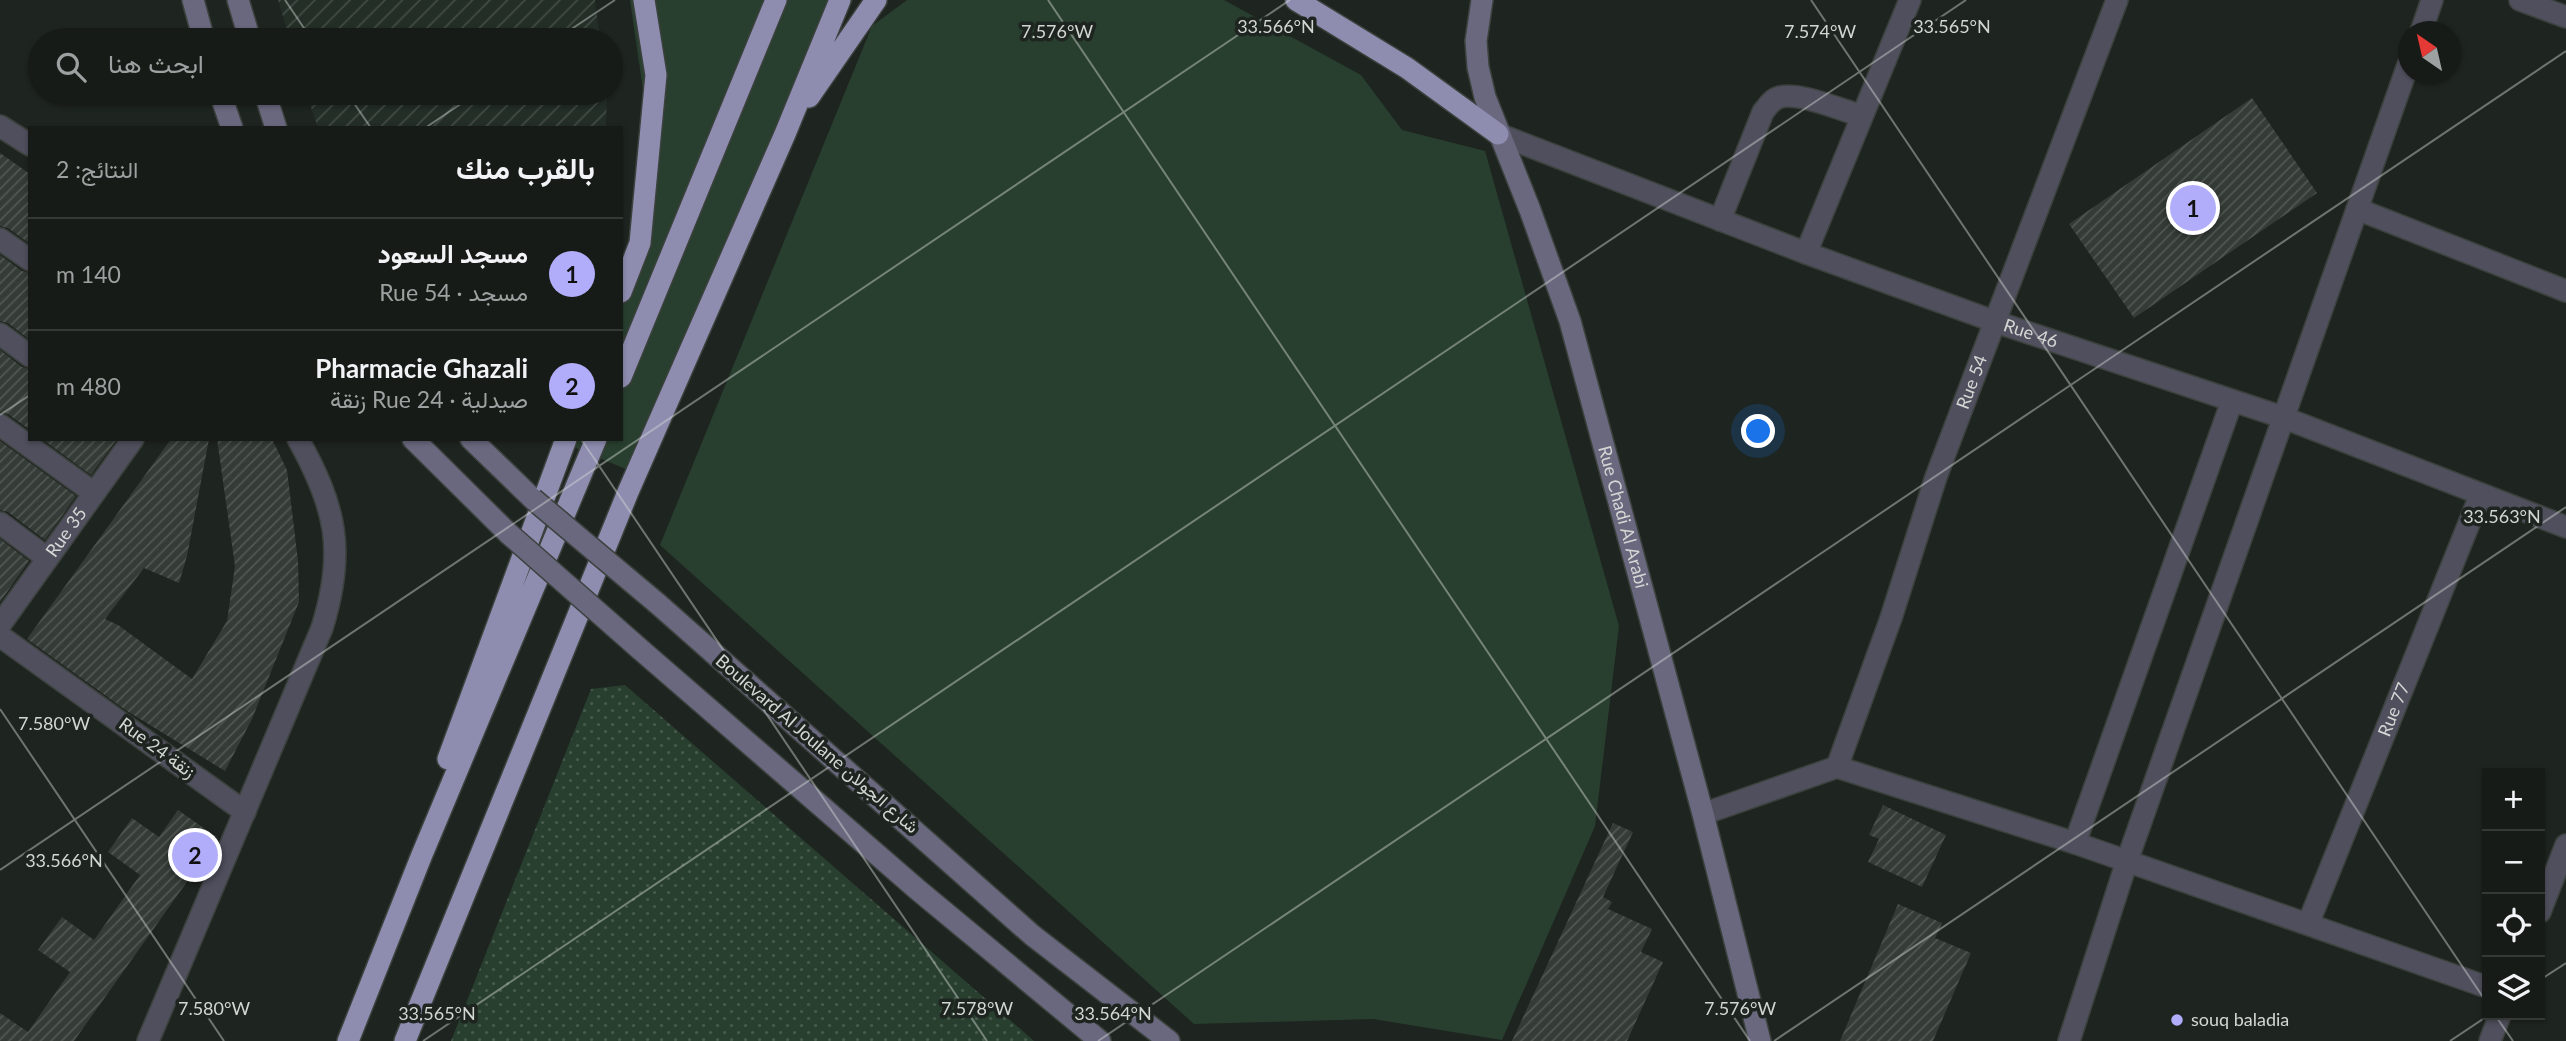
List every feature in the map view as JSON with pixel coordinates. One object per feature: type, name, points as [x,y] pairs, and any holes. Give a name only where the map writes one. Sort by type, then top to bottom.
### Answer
[{"type":"highway","points":[[623,287],[640,243],[656,75],[644,0]]},
{"type":"highway","points":[[623,372],[776,0]]},
{"type":"highway","points":[[405,1041],[628,492],[785,134],[840,0]]},
{"type":"highway","points":[[785,134],[876,0]]},
{"type":"highway","points":[[1296,0],[1407,68],[1498,134]]},
{"type":"highway","points":[[421,857],[444,770],[565,441]]},
{"type":"highway","points":[[348,1041],[421,857],[595,441]]},
{"type":"main road","points":[[193,0],[201,28]]},
{"type":"main road","points":[[238,0],[246,28]]},
{"type":"main road","name":"Rue Chadi Al Arabi","points":[[1482,0],[1476,41],[1478,67],[1485,97],[1570,321],[1703,814],[1760,1041]]},
{"type":"main road","points":[[224,105],[231,126]]},
{"type":"main road","points":[[269,105],[275,126]]},
{"type":"main road","points":[[415,441],[509,534],[641,650],[918,890],[1100,1041]]},
{"type":"main road","name":"Boulevard Al Joulane شارع الجولان","points":[[473,441],[533,499],[658,604],[1032,934],[1169,1041]]},
{"type":"street","name":"Rue 54","points":[[1837,768],[1891,618],[1936,477],[2117,0]]},
{"type":"street","points":[[2425,21],[2432,0]]},
{"type":"street","points":[[2520,0],[2566,17]]},
{"type":"street","points":[[1806,253],[1908,1]]},
{"type":"street","points":[[2075,1039],[2127,861],[2402,84]]},
{"type":"street","points":[[1720,220],[1763,112],[1772,101],[1780,97],[1794,96],[1862,116]]},
{"type":"street","points":[[0,126],[28,144]]},
{"type":"street","name":"Rue 46","points":[[1498,134],[1806,253],[1996,322],[2283,417],[2480,496],[2566,527]]},
{"type":"street","points":[[2357,209],[2566,291]]},
{"type":"street","points":[[0,239],[28,259]]},
{"type":"street","points":[[0,334],[28,355]]},
{"type":"street","points":[[2075,843],[2232,401]]},
{"type":"street","points":[[0,425],[94,493]]},
{"type":"street","name":"Rue 35","points":[[0,625],[133,441]]},
{"type":"street","points":[[148,1041],[322,628],[333,584],[335,549],[330,509],[321,482],[299,441]]},
{"type":"street","name":"Rue 77","points":[[2308,924],[2480,496]]},
{"type":"street","points":[[0,523],[47,558]]},
{"type":"street","name":"Rue 24 زنقة","points":[[0,636],[245,812]]},
{"type":"street","points":[[1703,814],[1837,768],[2075,843],[2482,985]]},
{"type":"street","points":[[2545,901],[2564,858]]},
{"type":"street","points":[[2490,1041],[2498,1020]]},
{"type":"shaded area","points":[[278,0],[595,0],[598,28],[286,28]]},
{"type":"shaded area","points":[[310,105],[607,105],[606,126],[317,126]]},
{"type":"green space","points":[[630,0],[853,0],[724,271],[640,475],[559,441],[623,441],[623,261],[655,173]]},
{"type":"green space","points":[[907,0],[1224,0],[1361,75],[1402,130],[1485,151],[1619,626],[1595,826],[1502,1040],[1373,1019],[1194,1024],[660,545],[872,26]]},
{"type":"green space","points":[[625,685],[1034,1041],[451,1041],[591,689]]},
{"type":"building","points":[[2252,98],[2317,193],[2134,318],[2069,224]]},
{"type":"building","points":[[0,153],[28,173],[28,243],[8,228],[0,226]]},
{"type":"building","points":[[0,255],[28,272],[28,338],[8,323],[0,321]]},
{"type":"building","points":[[0,350],[28,368],[28,429],[8,414],[0,412]]},
{"type":"building","points":[[0,441],[76,496],[45,540],[8,512],[0,510]]},
{"type":"building","points":[[45,441],[116,441],[91,475]]},
{"type":"building","points":[[170,441],[209,441],[187,556],[179,583],[144,568],[105,619],[118,625],[192,679],[227,621],[235,566],[217,441],[273,441],[287,470],[298,561],[299,602],[252,719],[225,771],[127,711],[27,639]]},
{"type":"building","points":[[0,539],[29,561],[0,602]]},
{"type":"building","points":[[1883,805],[1946,835],[1922,887],[1868,862],[1879,839],[1869,835]]},
{"type":"building","points":[[178,810],[218,838],[74,1041],[0,1041],[0,1013],[28,1032],[70,972],[38,950],[62,917],[94,940],[140,875],[108,852],[132,818],[159,837]]},
{"type":"building","points":[[1613,823],[1633,832],[1603,897],[1612,902],[1608,909],[1652,929],[1641,952],[1663,962],[1627,1041],[1512,1041]]},
{"type":"building","points":[[1898,904],[1942,923],[1935,938],[1971,953],[1933,1041],[1840,1041]]},
{"type":"place","name":"مسجد السعود","points":[[2193,208]]},
{"type":"place","name":"Pharmacie Ghazali","points":[[195,855]]},
{"type":"place","name":"souq baladia","points":[[2177,1020]]}]
